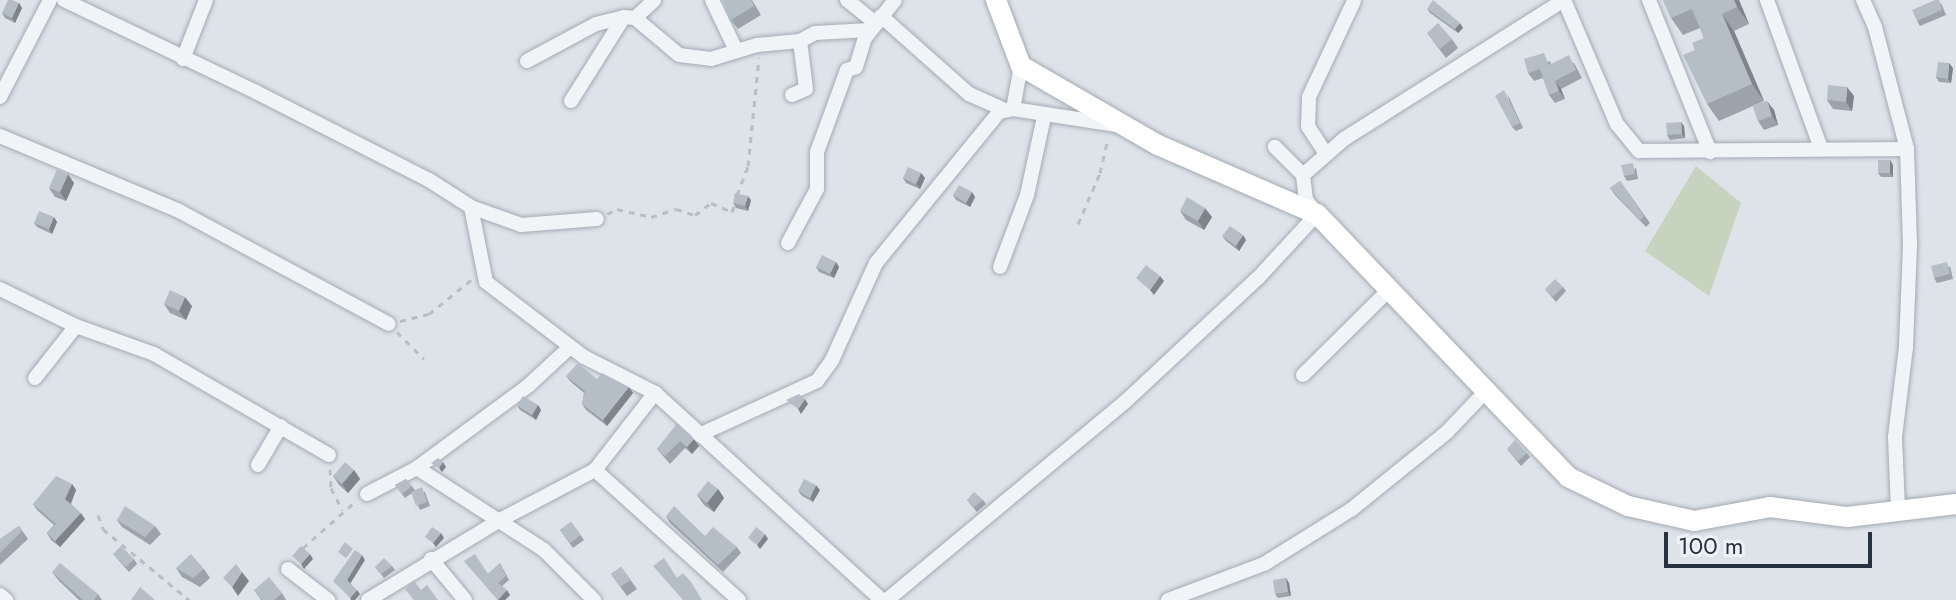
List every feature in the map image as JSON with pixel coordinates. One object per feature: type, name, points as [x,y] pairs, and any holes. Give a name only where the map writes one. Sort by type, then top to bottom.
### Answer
[{"type":"street","points":[[0,97],[50,0]]},
{"type":"street","points":[[64,0],[429,180],[471,207],[521,225],[597,219]]},
{"type":"street","points":[[183,59],[206,0]]},
{"type":"street","points":[[571,101],[630,18],[654,0]]},
{"type":"street","points":[[713,0],[736,50]]},
{"type":"street","points":[[847,0],[969,94],[1009,110],[1124,126]]},
{"type":"street","points":[[788,243],[817,189],[825,124],[876,23],[895,0]]},
{"type":"street","points":[[699,435],[817,381],[832,360],[876,263],[978,133],[1009,110],[1021,66],[996,0]]},
{"type":"street","points":[[1303,175],[1326,154],[1564,0],[1629,144],[1639,151],[1710,152],[1820,146],[1907,149]]},
{"type":"street","points":[[1649,0],[1710,152]]},
{"type":"street","points":[[1767,0],[1820,146]]},
{"type":"street","points":[[1863,0],[1875,27],[1907,149],[1910,246],[1906,347],[1895,437],[1898,510]]},
{"type":"street","points":[[1326,154],[1308,126],[1309,97],[1354,1]]},
{"type":"street","points":[[527,61],[596,24],[630,18],[679,55],[711,59],[757,45],[800,41],[815,33],[876,23]]},
{"type":"street","points":[[792,95],[806,89],[800,41]]},
{"type":"street","points":[[1021,66],[1191,161],[1317,214]]},
{"type":"street","points":[[1000,267],[1023,208],[1044,117]]},
{"type":"street","points":[[0,136],[179,211],[389,324]]},
{"type":"street","points":[[1275,147],[1303,175],[1306,200],[1317,214],[1387,292],[1568,477],[1655,514],[1694,521],[1770,507],[1825,518],[1956,504]]},
{"type":"street","points":[[471,207],[486,282],[570,347],[655,393],[885,600],[1145,384],[1258,278],[1317,214]]},
{"type":"street","points":[[0,289],[76,326],[154,354],[329,455]]},
{"type":"street","points":[[1303,375],[1387,292]]},
{"type":"street","points":[[35,378],[76,326]]},
{"type":"street","points":[[367,494],[417,468],[529,385],[570,347]]},
{"type":"street","points":[[1168,600],[1264,564],[1352,509],[1447,432],[1485,392]]},
{"type":"street","points":[[368,600],[431,559],[595,470],[655,393]]},
{"type":"street","points":[[258,465],[281,426]]},
{"type":"street","points":[[417,468],[544,550],[594,600]]},
{"type":"street","points":[[595,470],[739,600]]},
{"type":"street","points":[[431,559],[465,600]]},
{"type":"street","points":[[288,569],[328,600]]},
{"type":"street","points":[[0,595],[6,600]]},
{"type":"path","points":[[597,219],[617,209],[651,217],[676,209],[695,215],[711,203],[732,212],[748,166],[760,67],[757,45]]},
{"type":"path","points":[[1078,224],[1100,173],[1110,132],[1124,126]]},
{"type":"path","points":[[389,324],[429,314],[483,270]]},
{"type":"path","points":[[389,324],[424,359]]},
{"type":"path","points":[[288,569],[314,535],[342,510],[331,488],[329,455]]},
{"type":"path","points":[[98,515],[103,529],[189,600]]},
{"type":"green space","points":[[1696,166],[1741,203],[1709,296],[1645,251]]},
{"type":"building","points":[[8,0],[19,3],[12,18],[2,13]]},
{"type":"building","points":[[723,0],[751,0],[754,6],[731,20]]},
{"type":"building","points":[[1433,0],[1460,23],[1455,29],[1427,9]]},
{"type":"building","points":[[1663,0],[1734,0],[1737,7],[1722,14],[1752,84],[1707,104],[1683,55],[1695,50],[1692,43],[1704,38],[1692,9],[1671,18]]},
{"type":"building","points":[[1939,0],[1942,10],[1917,21],[1912,10]]},
{"type":"building","points":[[1438,23],[1452,39],[1440,49],[1427,33]]},
{"type":"building","points":[[1544,53],[1549,65],[1569,55],[1576,70],[1555,81],[1559,91],[1549,95],[1540,69],[1528,73],[1524,59]]},
{"type":"building","points":[[1938,62],[1949,63],[1948,79],[1936,77]]},
{"type":"building","points":[[1828,85],[1847,87],[1846,102],[1827,100]]},
{"type":"building","points":[[1504,90],[1520,123],[1512,127],[1495,96]]},
{"type":"building","points":[[1767,101],[1772,116],[1758,121],[1753,105]]},
{"type":"building","points":[[1681,122],[1682,134],[1667,135],[1666,123]]},
{"type":"building","points":[[1878,160],[1890,160],[1890,173],[1878,173]]},
{"type":"building","points":[[1633,163],[1635,174],[1624,176],[1621,165]]},
{"type":"building","points":[[908,167],[921,173],[916,184],[903,178]]},
{"type":"building","points":[[57,169],[68,174],[60,192],[49,188]]},
{"type":"building","points":[[1620,181],[1644,216],[1640,220],[1610,188]]},
{"type":"building","points":[[959,185],[972,192],[966,203],[953,195]]},
{"type":"building","points":[[735,193],[748,196],[745,206],[733,203]]},
{"type":"building","points":[[1187,197],[1205,208],[1198,221],[1180,211]]},
{"type":"building","points":[[39,211],[54,217],[49,229],[34,223]]},
{"type":"building","points":[[1230,226],[1243,235],[1236,246],[1222,236]]},
{"type":"building","points":[[822,255],[836,262],[830,274],[816,267]]},
{"type":"building","points":[[1947,262],[1950,274],[1934,278],[1931,266]]},
{"type":"building","points":[[1146,265],[1160,276],[1150,290],[1136,278]]},
{"type":"building","points":[[1555,279],[1563,287],[1553,297],[1545,289]]},
{"type":"building","points":[[170,290],[185,297],[179,311],[164,304]]},
{"type":"building","points":[[578,363],[597,379],[602,373],[629,387],[603,420],[582,404],[585,391],[566,376]]},
{"type":"building","points":[[799,394],[805,399],[798,409],[786,400]]},
{"type":"building","points":[[523,396],[538,405],[532,415],[517,405]]},
{"type":"building","points":[[677,424],[694,439],[687,447],[680,441],[665,456],[657,449]]},
{"type":"building","points":[[1515,440],[1527,453],[1518,461],[1507,449]]},
{"type":"building","points":[[438,458],[443,462],[439,468],[431,463]]},
{"type":"building","points":[[345,462],[354,470],[342,484],[333,476]]},
{"type":"building","points":[[56,476],[72,484],[65,499],[81,513],[55,541],[47,533],[56,524],[33,504]]},
{"type":"building","points":[[406,479],[412,486],[402,494],[395,485]]},
{"type":"building","points":[[804,479],[816,485],[810,498],[798,491]]},
{"type":"building","points":[[708,481],[718,489],[707,503],[697,495]]},
{"type":"building","points":[[422,487],[427,502],[416,506],[411,492]]},
{"type":"building","points":[[974,492],[983,500],[974,507],[967,500]]},
{"type":"building","points":[[125,506],[155,526],[145,537],[117,520]]},
{"type":"building","points":[[674,506],[705,536],[713,527],[737,547],[718,565],[666,516]]},
{"type":"building","points":[[571,522],[581,535],[570,543],[560,530]]},
{"type":"building","points":[[19,526],[22,531],[0,553],[0,539]]},
{"type":"building","points":[[432,527],[441,533],[433,543],[425,537]]},
{"type":"building","points":[[756,527],[765,534],[757,545],[748,538]]},
{"type":"building","points":[[345,542],[353,549],[346,558],[338,552]]},
{"type":"building","points":[[121,546],[134,559],[126,567],[113,554]]},
{"type":"building","points":[[301,546],[310,554],[301,564],[292,556]]},
{"type":"building","points":[[355,550],[362,555],[347,580],[357,590],[350,598],[333,581]]},
{"type":"building","points":[[191,554],[204,569],[193,578],[176,568]]},
{"type":"building","points":[[475,554],[488,574],[500,563],[506,576],[498,583],[507,590],[498,600],[464,561]]},
{"type":"building","points":[[384,558],[392,566],[381,574],[375,567]]},
{"type":"building","points":[[664,558],[677,578],[683,573],[702,600],[683,600],[653,566]]},
{"type":"building","points":[[60,563],[98,594],[94,600],[83,600],[52,572]]},
{"type":"building","points":[[236,564],[242,572],[232,587],[223,578]]},
{"type":"building","points":[[621,567],[631,580],[620,587],[611,574]]},
{"type":"building","points":[[269,577],[282,593],[274,600],[262,600],[254,590]]},
{"type":"building","points":[[1286,578],[1288,592],[1275,594],[1273,580]]},
{"type":"building","points":[[414,581],[421,590],[427,585],[438,600],[414,600],[405,589]]},
{"type":"building","points":[[140,587],[155,600],[131,600]]}]
